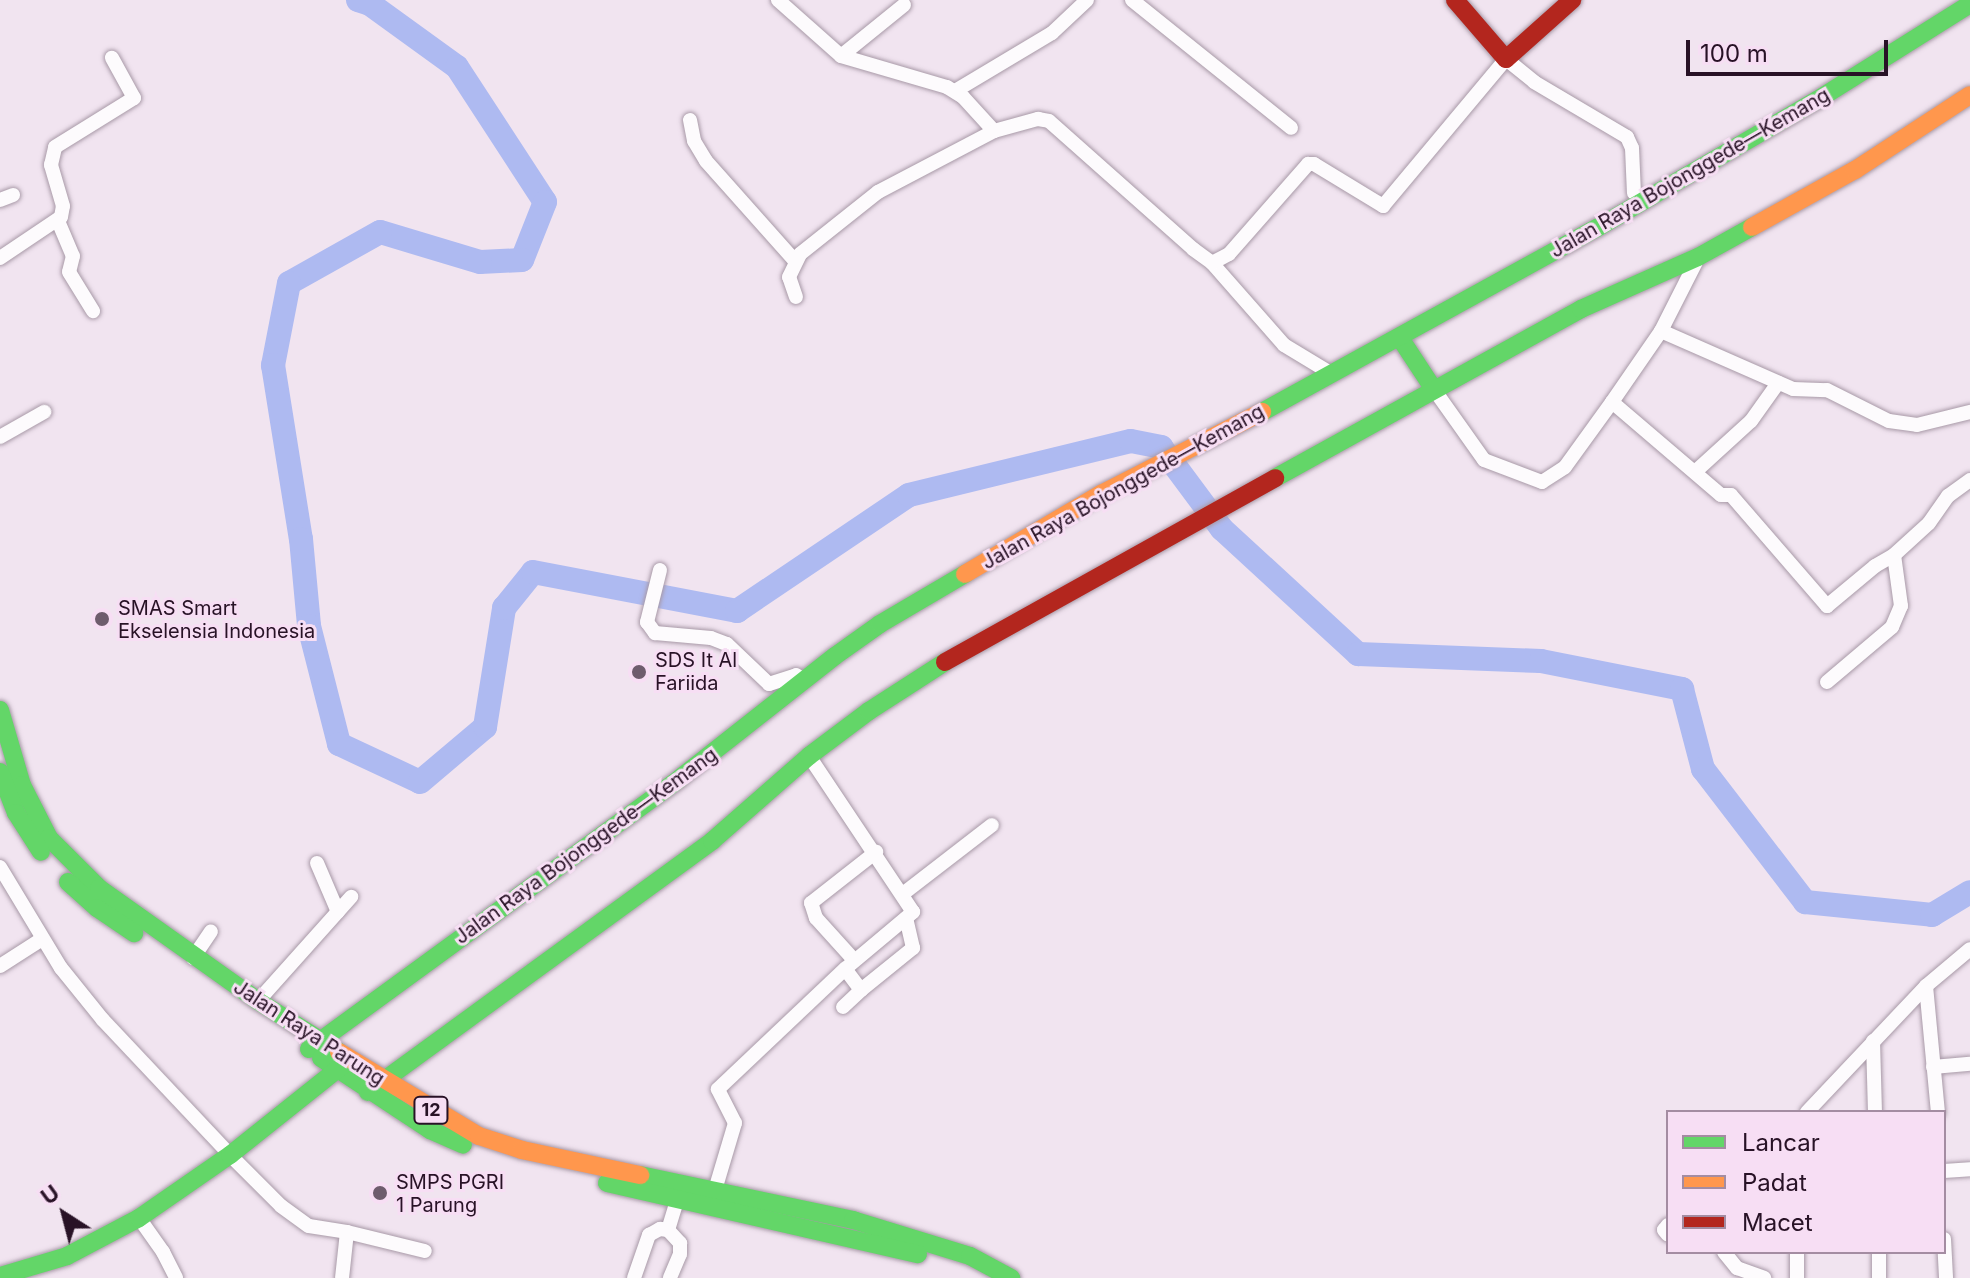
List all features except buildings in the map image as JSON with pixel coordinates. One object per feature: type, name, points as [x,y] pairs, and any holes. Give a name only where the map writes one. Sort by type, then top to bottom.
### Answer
[{"type":"main road","points":[[1455,0],[1506,59],[1572,0]]},
{"type":"main road","name":"Jalan Raya Bojonggede—Kemang","points":[[316,1044],[680,778],[880,624],[1101,494],[1142,476],[1400,338],[1817,100],[1970,4]]},
{"type":"main road","points":[[368,1092],[712,841],[809,756],[869,711],[965,649],[1254,492],[1433,388],[1581,309],[1698,257],[1855,170],[1970,95]]},
{"type":"main road","points":[[1400,338],[1433,388]]},
{"type":"main road","name":"Jalan Raya Parung","points":[[0,710],[22,785],[49,838],[99,888],[344,1064],[384,1081],[479,1136],[929,1257],[984,1278]]},
{"type":"main road","name":"Jalan Raya Parung","points":[[0,772],[8,813],[59,874],[97,908],[316,1044]]},
{"type":"main road","points":[[0,1276],[33,1273],[139,1218],[233,1152],[344,1064]]},
{"type":"main road","name":"Jalan Raya Parung","points":[[344,1064],[368,1092],[430,1130],[510,1162],[680,1189],[715,1190],[853,1220],[970,1256],[1011,1278]]},
{"type":"street","points":[[778,0],[841,56],[955,91],[994,131]]},
{"type":"street","points":[[955,91],[1052,33],[1087,0]]},
{"type":"street","points":[[1132,0],[1291,128]]},
{"type":"street","points":[[841,56],[904,5]]},
{"type":"street","points":[[0,258],[58,221],[63,206],[51,165],[55,147],[134,98],[112,58]]},
{"type":"street","points":[[1212,263],[1229,254],[1308,164],[1328,172],[1372,202],[1385,205],[1506,59],[1534,82],[1627,137],[1632,148],[1634,193]]},
{"type":"street","points":[[796,297],[789,277],[795,261],[893,183],[994,131],[1038,119],[1049,121],[1212,263],[1284,345],[1332,374]]},
{"type":"street","points":[[690,120],[694,141],[706,161],[795,261]]},
{"type":"street","points":[[58,221],[73,256],[69,272],[93,311]]},
{"type":"street","points":[[1433,388],[1484,460],[1542,482],[1565,467],[1612,402],[1661,331],[1698,257]]},
{"type":"street","points":[[1661,331],[1793,389],[1827,390],[1889,421],[1917,425],[1970,412]]},
{"type":"street","points":[[1696,471],[1751,421],[1778,383]]},
{"type":"street","points":[[1612,402],[1721,495],[1731,495],[1827,606],[1875,566],[1894,555],[1929,523],[1948,496],[1970,480]]},
{"type":"street","points":[[0,437],[44,412]]},
{"type":"street","points":[[1827,682],[1892,627],[1901,606],[1894,555]]},
{"type":"street","points":[[660,570],[647,622],[655,633],[711,638],[727,644],[769,684],[796,675],[805,680]]},
{"type":"street","points":[[715,1190],[735,1123],[717,1090],[850,965],[907,921],[913,912],[904,893],[809,756]]},
{"type":"street","points":[[904,893],[992,825]]},
{"type":"street","points":[[861,990],[850,965],[816,918],[811,903],[876,852]]},
{"type":"street","points":[[317,863],[338,912]]},
{"type":"street","points":[[0,867],[42,939],[103,1020],[233,1152],[281,1206],[309,1226],[425,1251]]},
{"type":"street","points":[[258,1001],[351,897]]},
{"type":"street","points":[[843,1007],[913,948],[907,921]]},
{"type":"street","points":[[193,958],[211,931]]},
{"type":"street","points":[[0,966],[42,939]]},
{"type":"street","points":[[1809,1110],[1926,986],[1970,949]]},
{"type":"street","points":[[1926,986],[1938,1110]]},
{"type":"street","points":[[1873,1041],[1875,1110]]},
{"type":"street","points":[[1933,1067],[1970,1064]]},
{"type":"street","points":[[1946,1171],[1970,1169]]},
{"type":"street","points":[[664,1230],[680,1189]]},
{"type":"street","points":[[139,1218],[163,1252],[176,1278]]},
{"type":"street","points":[[634,1278],[643,1244],[649,1235],[664,1230]]},
{"type":"street","points":[[664,1230],[680,1243],[680,1254],[670,1278]]},
{"type":"street","points":[[342,1278],[347,1232]]},
{"type":"street","points":[[1725,1254],[1737,1268],[1764,1278]]},
{"type":"street","points":[[1797,1254],[1797,1278]]},
{"type":"street","points":[[1879,1254],[1879,1278]]},
{"type":"street","points":[[1945,1254],[1946,1278]]},
{"type":"waterway","points":[[358,0],[370,4],[457,67],[545,202],[522,260],[480,262],[380,232],[289,283],[273,365],[301,539],[309,626],[339,744],[420,782],[485,727],[504,608],[533,572],[737,611],[909,495],[1131,441],[1161,447],[1222,529],[1358,654],[1541,661],[1682,689],[1703,769],[1805,902],[1932,915],[1970,892]]},
{"type":"traffic: fast","points":[[1262,412],[1597,228],[1817,100],[1970,4]]},
{"type":"traffic: fast","points":[[1275,478],[1581,309],[1698,257],[1752,227]]},
{"type":"traffic: fast","points":[[1400,338],[1433,388]]},
{"type":"traffic: fast","points":[[309,1049],[680,778],[835,656],[880,624],[965,574]]},
{"type":"traffic: fast","points":[[368,1092],[712,841],[809,756],[869,711],[945,662]]},
{"type":"traffic: fast","points":[[0,710],[22,785],[49,838],[99,888],[258,1001],[339,1052]]},
{"type":"traffic: fast","points":[[0,772],[16,813],[41,852]]},
{"type":"traffic: fast","points":[[68,882],[97,908],[134,933]]},
{"type":"traffic: fast","points":[[321,1058],[430,1130],[463,1145]]},
{"type":"traffic: fast","points":[[0,1276],[67,1256],[139,1218],[230,1155],[349,1060]]},
{"type":"traffic: fast","points":[[640,1175],[853,1220],[970,1256],[1011,1278]]},
{"type":"traffic: fast","points":[[607,1183],[918,1254]]},
{"type":"traffic: slow","points":[[1752,227],[1855,170],[1970,95]]},
{"type":"traffic: slow","points":[[965,574],[1101,494],[1262,412]]},
{"type":"traffic: slow","points":[[339,1052],[479,1136],[522,1150],[640,1175]]},
{"type":"traffic: jam","points":[[1455,0],[1506,59],[1572,0]]},
{"type":"traffic: jam","points":[[945,662],[1275,478]]},
{"type":"place","name":"SMAS Smart Ekselensia Indonesia","points":[[102,619]]},
{"type":"place","name":"SDS It Al Fariida","points":[[639,672]]},
{"type":"place","name":"SMPS PGRI 1 Parung","points":[[380,1193]]}]
